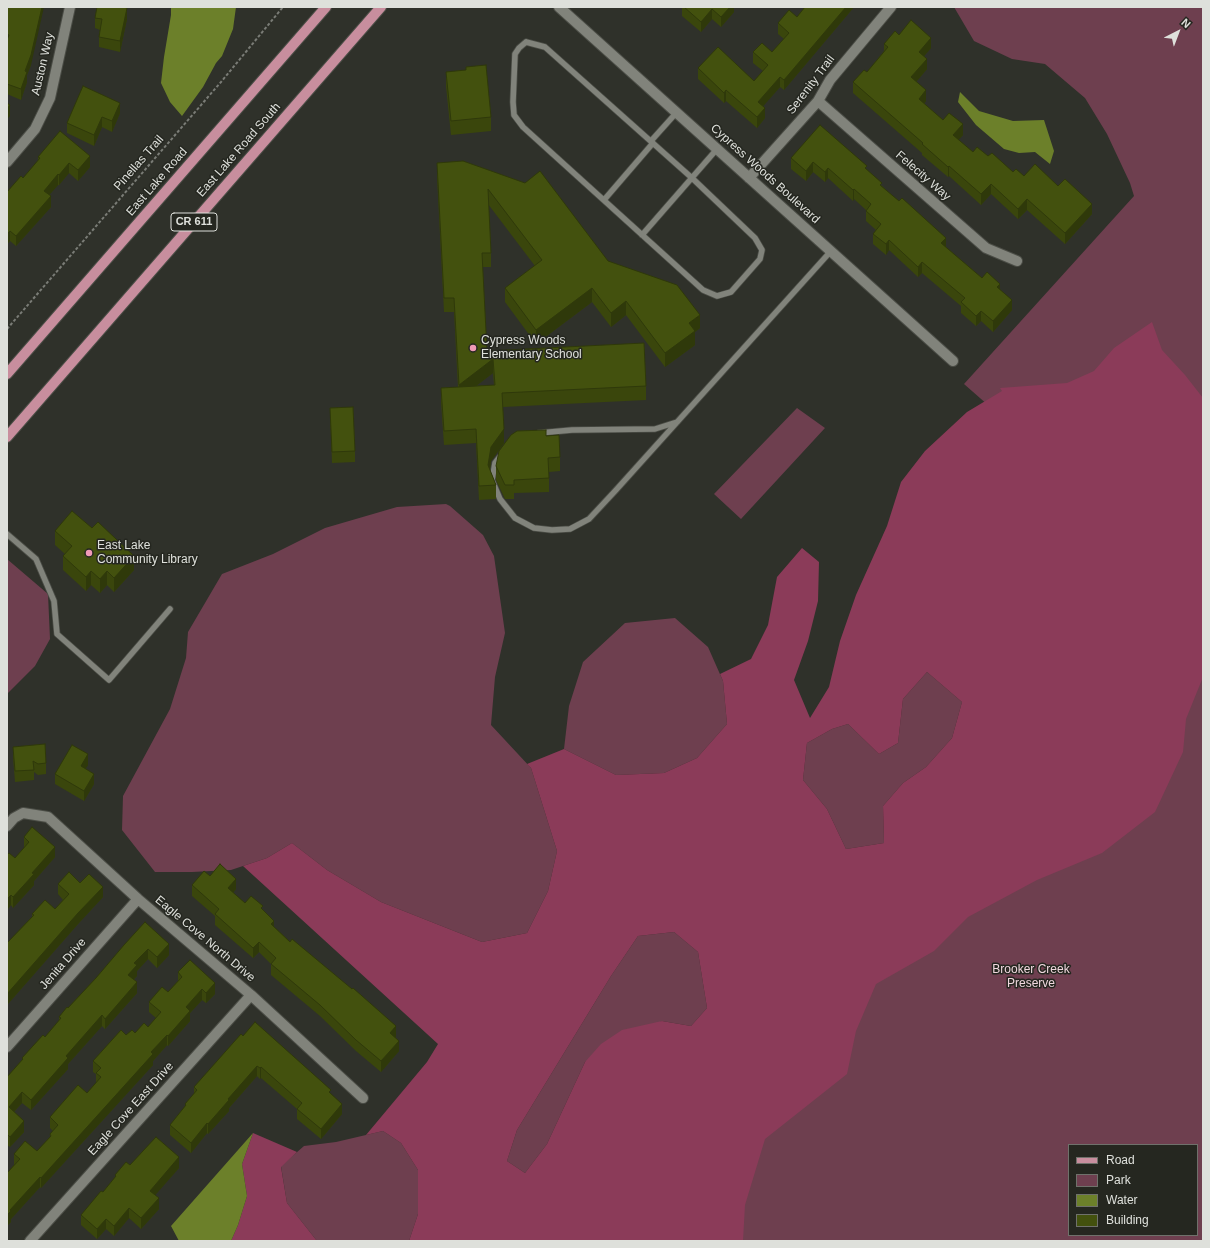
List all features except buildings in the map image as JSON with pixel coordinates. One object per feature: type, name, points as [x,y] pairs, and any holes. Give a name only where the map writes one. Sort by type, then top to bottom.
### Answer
[{"type":"main road","name":"East Lake Road","points":[[7,374],[326,7]]},
{"type":"main road","name":"East Lake Road South","points":[[7,437],[381,7]]},
{"type":"street","name":"Auston Way","points":[[7,162],[35,129],[50,98],[70,7]]},
{"type":"street","name":"Cypress Woods Boulevard","points":[[559,7],[953,361]]},
{"type":"street","name":"Serenity Trail","points":[[750,178],[818,101],[830,80],[891,7]]},
{"type":"street","name":"Felecity Way","points":[[818,101],[986,248],[1017,261]]},
{"type":"street","name":"Eagle Cove North Drive","points":[[7,826],[14,818],[23,813],[48,817],[138,899],[251,995],[363,1098]]},
{"type":"street","name":"Jenita Drive","points":[[7,1047],[138,899]]},
{"type":"street","name":"Eagle Cove East Drive","points":[[30,1241],[251,995]]},
{"type":"lane","points":[[526,42],[545,47],[652,142],[756,238],[762,250],[760,259],[731,292],[717,296],[703,290],[523,127],[514,115],[512,102],[515,54],[519,48],[526,42]]},
{"type":"lane","points":[[604,200],[676,112]]},
{"type":"lane","points":[[642,235],[717,149]]},
{"type":"lane","points":[[504,451],[495,463],[492,480],[500,499],[515,518],[534,528],[552,530],[570,528],[588,519],[616,490],[831,251]]},
{"type":"lane","points":[[531,434],[572,430],[655,429],[677,422]]},
{"type":"lane","points":[[7,534],[36,559],[54,601],[57,634],[110,680],[170,609]]},
{"type":"path","name":"Pinellas Trail","points":[[7,329],[221,82],[283,7]]},
{"type":"green space","name":"Brooker Creek Preserve","points":[[954,7],[1203,7],[1203,1241],[695,1241],[772,1048],[1170,565],[964,384],[1134,196],[1130,183],[1107,134],[1085,98],[1045,64],[1012,59],[974,41]]},
{"type":"green space","points":[[797,408],[825,428],[741,519],[714,494]]},
{"type":"green space","points":[[446,504],[483,535],[494,556],[505,633],[495,677],[491,725],[531,768],[557,851],[548,891],[527,933],[482,942],[381,902],[327,870],[292,843],[267,858],[231,870],[155,872],[122,830],[123,796],[170,709],[186,658],[188,632],[222,574],[273,554],[325,528],[397,507]]},
{"type":"green space","points":[[7,559],[48,594],[50,639],[35,666],[7,694]]},
{"type":"green space","points":[[675,618],[708,647],[723,681],[727,724],[697,758],[664,773],[616,775],[564,749],[569,706],[583,662],[625,623]]},
{"type":"green space","points":[[927,672],[962,702],[952,738],[926,767],[903,783],[883,806],[884,843],[846,849],[827,809],[803,780],[807,743],[832,729],[848,724],[879,754],[898,743],[903,699]]},
{"type":"green space","points":[[674,932],[698,952],[707,1008],[691,1026],[662,1021],[585,1062],[547,1144],[525,1173],[507,1161],[517,1130],[611,976],[638,936]]},
{"type":"green space","points":[[383,1131],[401,1143],[418,1170],[418,1214],[409,1241],[317,1241],[287,1203],[281,1166],[304,1146],[336,1142]]},
{"type":"shaded area","points":[[1152,322],[1162,350],[1185,375],[1203,398],[1203,677],[1186,719],[1183,752],[1155,812],[1102,853],[1037,880],[968,917],[934,951],[876,984],[856,1031],[847,1074],[765,1139],[745,1205],[743,1241],[409,1241],[418,1214],[418,1170],[401,1143],[383,1131],[366,1135],[427,1062],[438,1044],[243,866],[267,858],[292,843],[327,870],[381,902],[482,942],[527,933],[548,891],[557,851],[531,768],[527,764],[564,749],[616,775],[664,773],[697,758],[727,724],[723,681],[720,674],[751,659],[768,625],[777,577],[802,548],[819,562],[818,601],[808,641],[794,680],[810,718],[829,687],[840,641],[856,595],[887,526],[901,482],[925,451],[967,412],[1002,391],[1000,388],[1067,383],[1094,371],[1114,348]],"holes":[[[927,672],[962,702],[952,738],[926,767],[903,783],[883,806],[884,843],[846,849],[827,809],[803,780],[807,743],[832,729],[848,724],[879,754],[898,743],[903,699]],[[674,932],[698,952],[707,1008],[691,1026],[662,1021],[622,1030],[601,1044],[585,1062],[547,1144],[525,1173],[507,1161],[517,1130],[611,976],[638,936]]]},
{"type":"shaded area","points":[[253,1133],[297,1152],[281,1167],[287,1203],[317,1241],[231,1241],[238,1225],[247,1196],[242,1164]]},
{"type":"water","points":[[171,7],[236,7],[233,29],[222,56],[216,63],[203,87],[182,116],[170,102],[161,83]]},
{"type":"water","points":[[960,92],[979,111],[1013,121],[1044,120],[1054,151],[1050,164],[1035,152],[1019,153],[1004,149],[976,125],[958,102]]},
{"type":"water","points":[[253,1133],[242,1164],[247,1196],[238,1225],[231,1241],[179,1241],[171,1226]]},
{"type":"place","name":"Cypress Woods Elementary School","points":[[473,348]]},
{"type":"place","name":"East Lake Community Library","points":[[89,553]]}]
